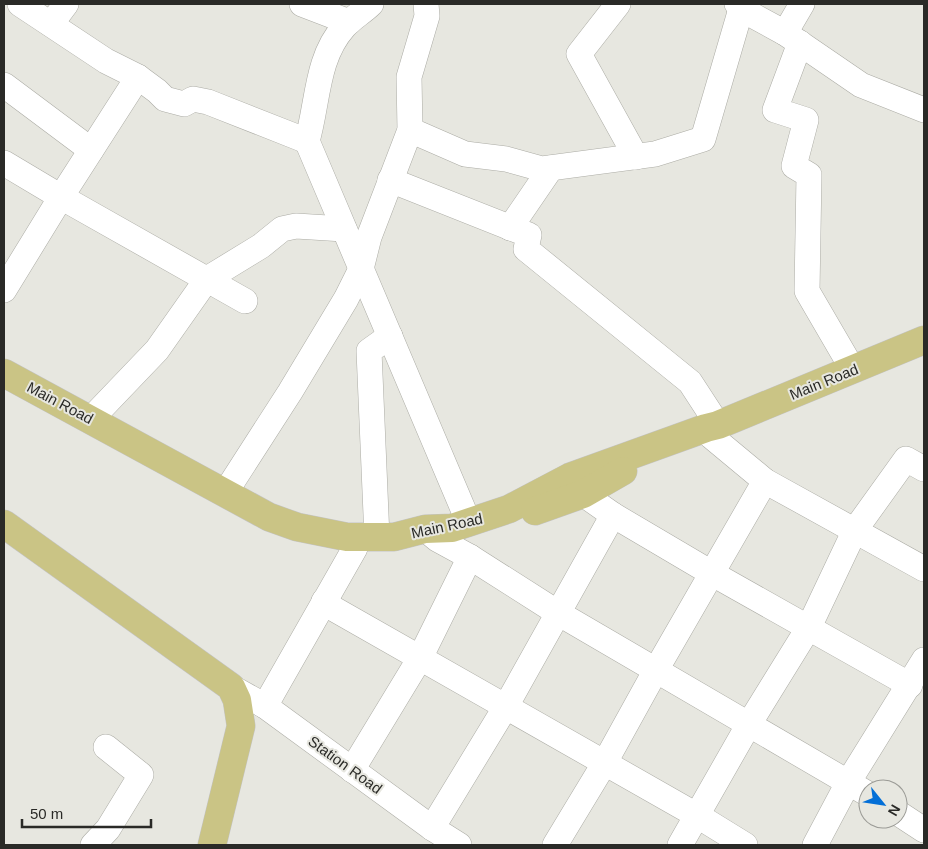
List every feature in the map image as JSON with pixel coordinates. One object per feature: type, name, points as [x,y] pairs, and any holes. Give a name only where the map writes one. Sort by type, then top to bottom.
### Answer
[{"type":"main road","name":"Main Road","points":[[4,373],[269,517],[297,527],[347,537],[366,543],[394,537],[431,534],[577,486],[924,340]]},
{"type":"main road","points":[[712,430],[781,407],[924,354]]},
{"type":"main road","points":[[4,388],[222,506],[292,535],[316,542],[366,543]]},
{"type":"main road","points":[[431,534],[451,539],[470,534],[577,486]]},
{"type":"main road","points":[[4,524],[231,687],[237,700],[241,726],[212,845]]},
{"type":"street","points":[[20,4],[106,61],[138,77],[165,99],[184,104],[193,99],[208,102],[307,141]]},
{"type":"street","points":[[50,24],[66,4]]},
{"type":"street","points":[[302,4],[349,22]]},
{"type":"street","points":[[371,4],[344,27],[329,48],[319,80],[313,119],[307,141],[469,523]]},
{"type":"street","points":[[225,494],[290,392],[346,299],[361,269],[368,237],[410,130],[409,77],[428,16],[426,4]]},
{"type":"street","points":[[618,4],[579,54],[636,157]]},
{"type":"street","points":[[802,4],[775,110],[806,120],[794,166],[809,175],[806,291],[853,370]]},
{"type":"street","points":[[410,130],[465,154],[506,159],[542,169],[655,154],[703,139],[739,6],[793,38],[861,85],[924,110]]},
{"type":"street","points":[[4,290],[138,77]]},
{"type":"street","points":[[4,85],[91,150]]},
{"type":"street","points":[[4,163],[245,301]]},
{"type":"street","points":[[510,228],[551,168]]},
{"type":"street","points":[[390,180],[529,235],[526,249],[690,382],[712,430],[765,481],[924,569]]},
{"type":"street","points":[[91,419],[157,350],[207,279],[261,246],[282,229],[296,226],[344,229]]},
{"type":"street","points":[[265,706],[324,601],[366,543],[369,351],[390,336]]},
{"type":"street","points":[[680,845],[749,724],[809,628],[856,530],[906,459],[924,469]]},
{"type":"street","points":[[555,845],[604,764],[765,481]]},
{"type":"street","points":[[577,486],[613,515],[910,686]]},
{"type":"street","points":[[443,838],[505,708],[613,515]]},
{"type":"street","points":[[431,534],[558,613],[858,788],[815,845]]},
{"type":"street","points":[[352,770],[420,658],[470,557]]},
{"type":"street","points":[[324,601],[334,609],[505,708],[746,845]]},
{"type":"street","points":[[863,779],[924,660]]},
{"type":"street","name":"Station Road","points":[[231,687],[265,706],[443,838]]},
{"type":"street","points":[[93,845],[108,829],[141,775],[106,747]]},
{"type":"street","points":[[908,820],[924,830]]}]
